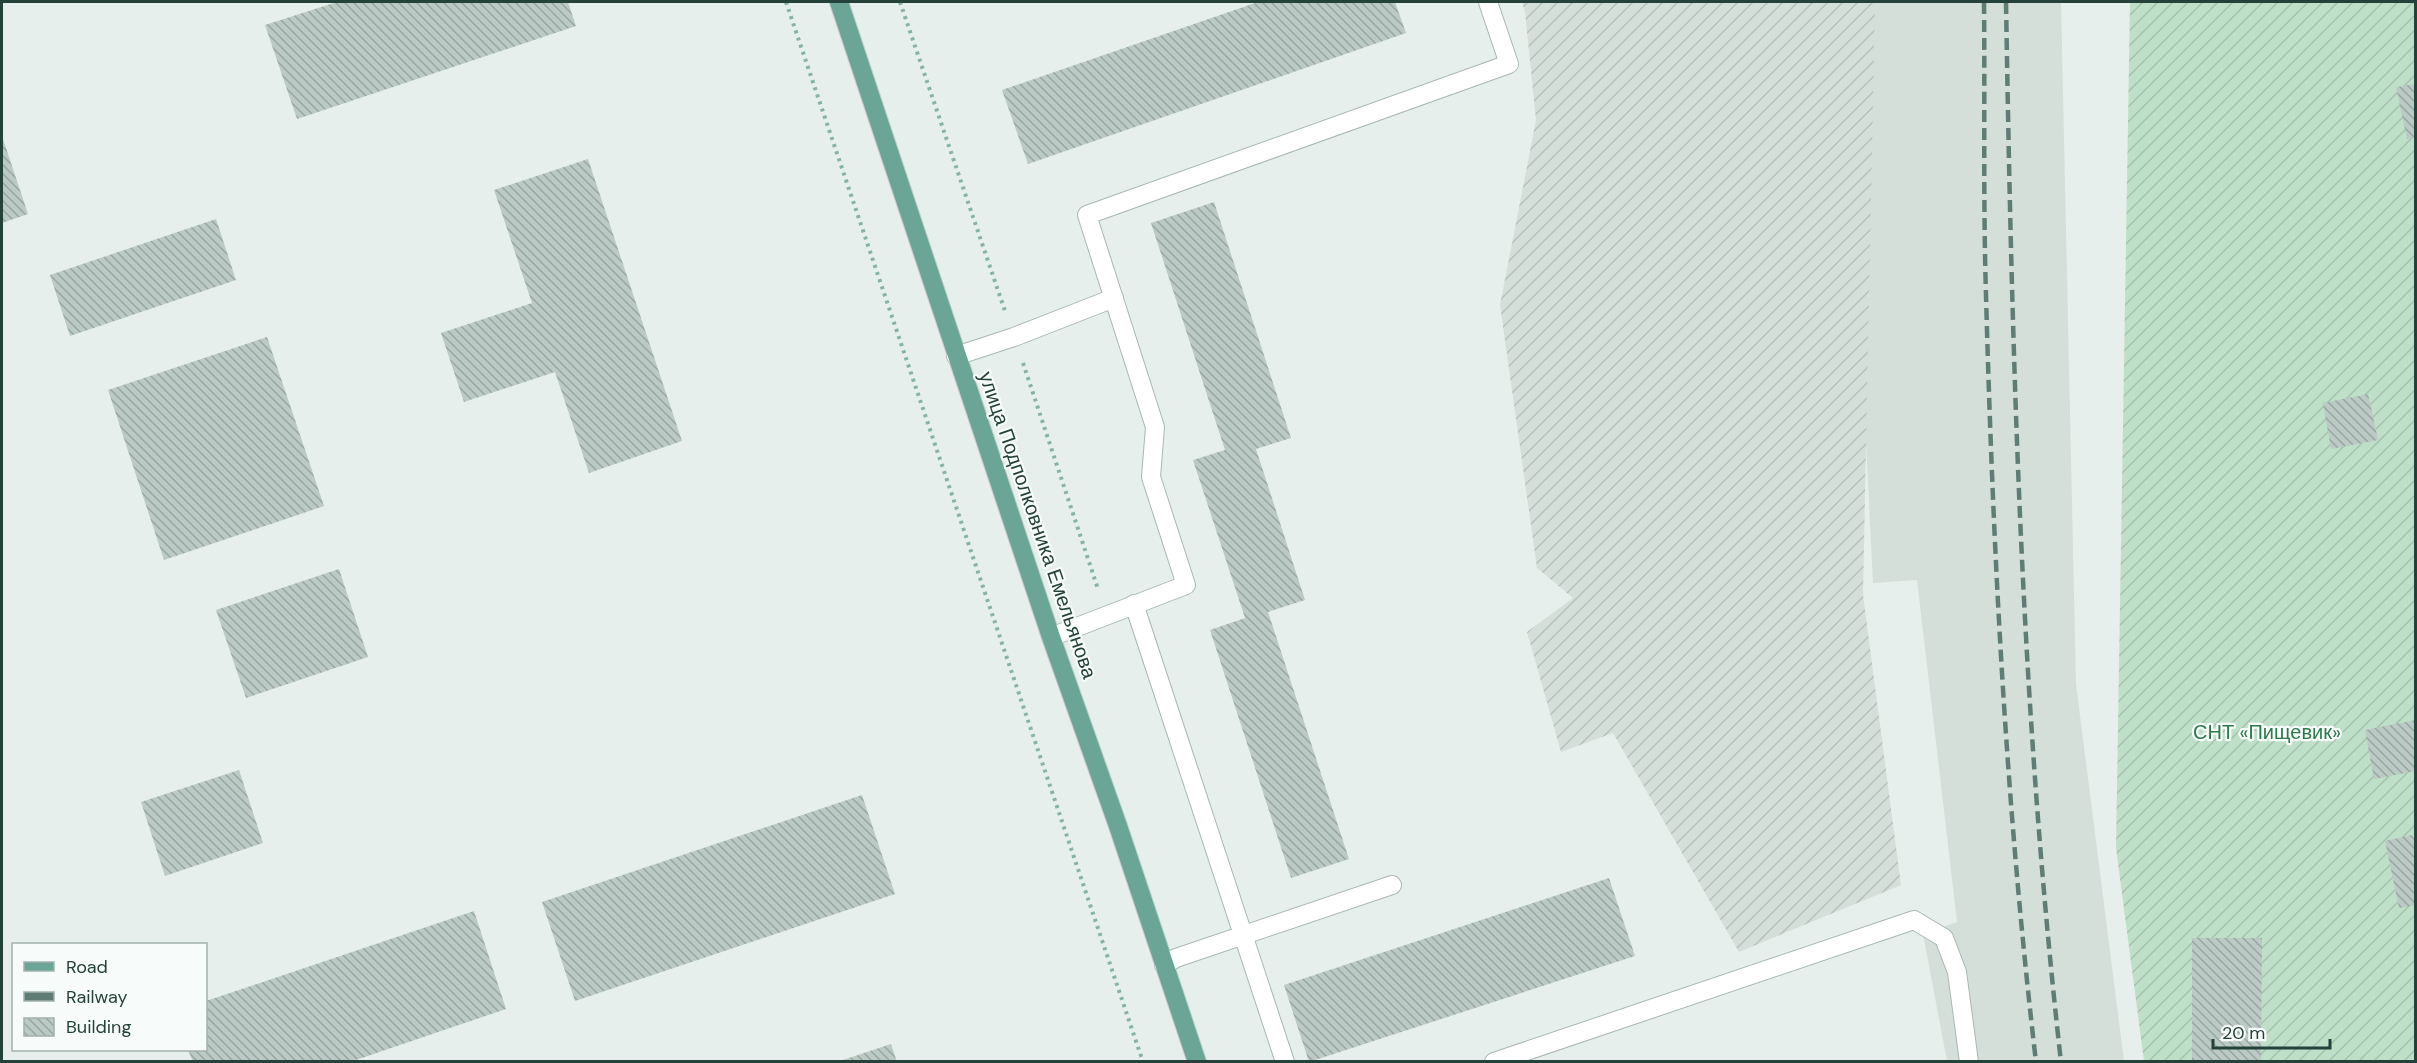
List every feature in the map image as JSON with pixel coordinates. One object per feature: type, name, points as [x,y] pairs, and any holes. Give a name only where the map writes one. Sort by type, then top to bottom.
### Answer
[{"type":"main road","name":"улица Подполковника Емельянова","points":[[839,2],[956,356],[1197,1062]]},
{"type":"lane","points":[[1051,637],[1186,585],[1151,477],[1155,426],[1087,215],[1509,64],[1488,2]]},
{"type":"lane","points":[[956,356],[1014,337],[1114,298]]},
{"type":"lane","points":[[1134,604],[1285,1062]]},
{"type":"lane","points":[[1164,965],[1176,958],[1392,885]]},
{"type":"lane","points":[[1494,1062],[1914,920],[1944,938],[1957,972],[1969,1062]]},
{"type":"path","points":[[786,2],[1143,1062]]},
{"type":"path","points":[[900,2],[1107,614]]},
{"type":"shaded area","points":[[1522,2],[1875,2],[1863,595],[1901,885],[1739,952],[1613,733],[1561,752],[1527,632],[1573,598],[1537,568],[1500,305],[1536,120],[1525,12]]},
{"type":"shaded area","points":[[1864,2],[2061,2],[2076,684],[2124,1061],[1947,1061],[1923,934],[1957,922],[1917,580],[1873,583],[1866,443]]},
{"type":"green space","name":"СНТ «Пищевик»","points":[[2130,2],[2415,2],[2415,1061],[2144,1061],[2116,848]]},
{"type":"building","points":[[337,2],[568,2],[576,26],[297,119],[265,25]]},
{"type":"building","points":[[1258,2],[1395,2],[1406,33],[1028,164],[1002,90]]},
{"type":"building","points":[[2416,84],[2416,137],[2407,139],[2396,87]]},
{"type":"building","points":[[2,136],[28,214],[2,223]]},
{"type":"building","points":[[588,159],[682,441],[589,473],[555,372],[464,402],[441,333],[532,303],[494,190]]},
{"type":"building","points":[[1214,202],[1291,438],[1256,449],[1305,600],[1268,612],[1349,859],[1291,878],[1210,630],[1245,618],[1193,460],[1225,450],[1151,223]]},
{"type":"building","points":[[216,219],[236,280],[70,336],[50,275]]},
{"type":"building","points":[[267,337],[324,506],[164,560],[108,390]]},
{"type":"building","points":[[2368,394],[2378,440],[2331,449],[2323,403]]},
{"type":"building","points":[[339,569],[368,657],[246,698],[216,610]]},
{"type":"building","points":[[2416,720],[2416,771],[2374,779],[2365,730]]},
{"type":"building","points":[[239,770],[263,843],[165,876],[141,802]]},
{"type":"building","points":[[862,795],[895,894],[575,1001],[542,902]]},
{"type":"building","points":[[2412,835],[2416,842],[2416,905],[2399,908],[2385,841]]},
{"type":"building","points":[[1609,878],[1635,956],[1309,1062],[1284,985]]},
{"type":"building","points":[[474,911],[506,1009],[350,1062],[193,1062],[188,1051],[207,1051],[207,1001]]},
{"type":"building","points":[[2192,938],[2262,938],[2261,1062],[2192,1062]]},
{"type":"building","points":[[891,1044],[897,1062],[840,1062],[840,1061]]},
{"type":"railway","points":[[1984,2],[1985,258],[1997,583],[2009,775],[2036,1062]]},
{"type":"railway","points":[[2006,2],[2015,400],[2021,532],[2036,797],[2061,1062]]}]
